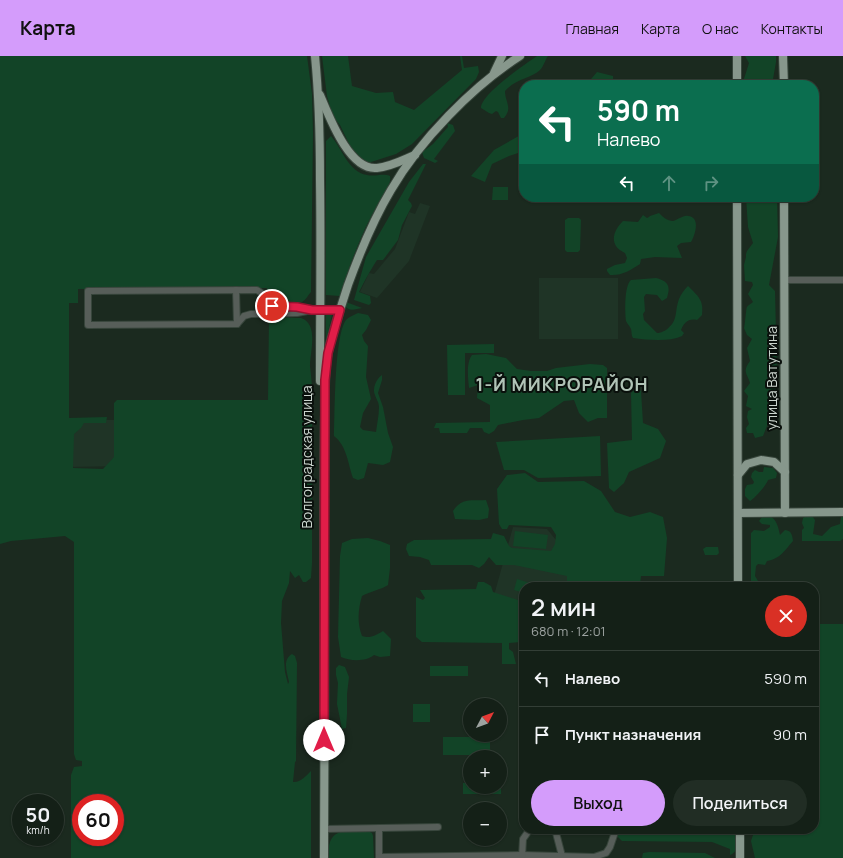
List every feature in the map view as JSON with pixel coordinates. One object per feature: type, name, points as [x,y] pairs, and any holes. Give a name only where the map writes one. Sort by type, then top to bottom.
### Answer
[{"type":"main road","name":"Волгоградская улица","points":[[315,56],[318,90],[321,310],[319,858]]},
{"type":"main road","points":[[492,77],[502,56]]},
{"type":"main road","name":"Волгоградская улица","points":[[324,858],[325,380],[328,353],[340,310],[353,272],[369,232],[392,189],[415,154],[444,121],[492,77],[520,56]]},
{"type":"main road","points":[[736,56],[737,80]]},
{"type":"main road","points":[[783,56],[784,80]]},
{"type":"main road","points":[[318,90],[335,129],[350,153],[358,162],[366,167],[376,168],[389,166],[415,154]]},
{"type":"main road","points":[[737,202],[738,582]]},
{"type":"main road","name":"улица Ватутина","points":[[784,202],[785,513]]},
{"type":"main road","points":[[738,474],[747,464],[761,460],[774,462],[785,472]]},
{"type":"main road","points":[[738,513],[843,512]]},
{"type":"main road","points":[[740,834],[740,858]]},
{"type":"street","points":[[785,280],[843,280]]},
{"type":"street","points":[[236,290],[237,324]]},
{"type":"street","points":[[312,310],[298,313],[251,314],[244,316],[237,324],[88,325],[88,291],[257,290],[260,291],[273,307],[297,307],[312,310],[340,310]]},
{"type":"street","points":[[324,829],[438,827]]},
{"type":"street","points":[[379,828],[379,858],[522,856],[594,857],[606,853],[610,847],[614,834]]},
{"type":"street","points":[[522,856],[523,839],[526,834]]},
{"type":"street","points":[[556,834],[562,856]]},
{"type":"shaded area","points":[[420,203],[430,206],[409,261],[377,298],[360,292],[369,273],[374,274],[395,249],[409,212],[415,214]]},
{"type":"shaded area","points":[[539,278],[618,278],[618,339],[539,339]]},
{"type":"shaded area","points":[[67,420],[124,420],[125,466],[67,467]]},
{"type":"shaded area","points":[[513,527],[547,529],[586,577],[606,582],[519,582],[519,609],[493,599]]},
{"type":"green space","points":[[0,56],[307,56],[312,94],[313,133],[311,292],[302,302],[295,304],[271,304],[268,299],[267,288],[78,289],[78,303],[69,303],[69,418],[107,417],[106,423],[84,423],[74,434],[73,468],[103,469],[114,457],[114,403],[117,400],[268,400],[269,317],[301,318],[307,321],[310,326],[312,332],[310,366],[312,382],[311,578],[306,582],[303,582],[299,575],[295,578],[290,571],[289,583],[282,601],[281,623],[285,672],[288,684],[289,682],[286,670],[287,660],[292,654],[295,656],[297,663],[296,761],[293,782],[305,777],[311,771],[311,858],[71,858],[71,775],[74,767],[82,766],[82,761],[76,760],[74,754],[74,542],[65,536],[11,541],[0,544]]},
{"type":"green space","points":[[322,56],[348,56],[352,86],[376,93],[393,92],[395,102],[414,110],[462,70],[460,56],[462,56],[464,68],[478,66],[479,72],[476,79],[412,144],[396,154],[368,163],[355,156],[340,125],[333,117],[327,96]]},
{"type":"green space","points":[[537,56],[548,56],[543,67],[537,73],[519,80],[505,91],[508,111],[504,118],[501,118],[496,111],[492,114],[481,108],[488,95]]},
{"type":"green space","points":[[745,56],[776,56],[773,80],[744,80],[749,63]]},
{"type":"green space","points":[[597,72],[613,76],[613,80],[590,80]]},
{"type":"green space","points":[[447,123],[453,125],[455,131],[434,159],[438,161],[435,163],[424,158],[422,152],[433,144],[448,127]]},
{"type":"green space","points":[[331,136],[350,165],[360,173],[373,176],[390,176],[390,183],[361,237],[340,296],[326,295],[326,141]]},
{"type":"green space","points":[[519,136],[519,153],[492,164],[485,182],[471,176],[494,150]]},
{"type":"green space","points":[[423,164],[426,164],[408,200],[412,206],[402,225],[398,240],[383,260],[377,260],[359,292],[370,296],[371,303],[369,305],[354,300],[366,257],[409,182]]},
{"type":"green space","points":[[493,187],[508,187],[508,200],[492,200]]},
{"type":"green space","points":[[746,202],[777,202],[778,237],[769,285],[775,291],[777,375],[774,408],[763,436],[755,438],[753,433],[747,433],[746,428],[749,424],[747,417],[748,411],[752,409],[746,406],[748,396],[744,391],[750,383],[746,368],[750,361],[747,348],[752,339],[747,335],[744,328],[747,308],[753,302],[748,294],[753,285],[752,282],[745,281],[744,265],[746,254],[753,243],[748,227]]},
{"type":"green space","points":[[659,213],[671,221],[686,216],[692,217],[695,220],[696,227],[691,242],[681,243],[677,246],[682,258],[655,257],[641,259],[640,264],[622,274],[610,275],[607,269],[615,265],[625,263],[627,258],[625,253],[616,247],[614,243],[616,230],[619,225],[623,221],[638,222],[643,215],[647,218]]},
{"type":"green space","points":[[568,218],[579,218],[581,220],[580,250],[578,252],[567,252],[565,250],[565,220]]},
{"type":"green space","points":[[656,278],[666,282],[668,285],[669,290],[667,298],[662,301],[657,295],[646,294],[644,297],[645,311],[643,314],[644,320],[657,333],[661,333],[666,330],[673,323],[676,316],[679,299],[688,286],[700,299],[702,315],[697,320],[687,322],[681,330],[684,333],[682,336],[677,338],[658,340],[633,338],[631,329],[626,322],[627,288],[631,280]]},
{"type":"green space","points":[[346,302],[362,308],[353,310],[348,309],[345,306]]},
{"type":"green space","points":[[358,313],[368,315],[371,320],[362,335],[368,346],[366,377],[371,399],[363,413],[360,427],[363,430],[376,432],[379,404],[374,393],[374,387],[382,375],[378,393],[393,447],[390,462],[383,465],[368,463],[364,478],[358,480],[353,478],[342,445],[334,436],[337,356],[340,340],[343,327],[347,319]]},
{"type":"green space","points":[[326,315],[332,315],[326,341]]},
{"type":"green space","points":[[494,344],[494,353],[465,353],[465,395],[448,395],[447,345]]},
{"type":"green space","points":[[486,354],[506,358],[517,369],[531,371],[547,371],[556,368],[590,364],[603,365],[607,368],[607,418],[598,418],[588,422],[579,413],[574,400],[564,401],[539,418],[498,425],[494,431],[489,434],[484,432],[482,428],[470,428],[467,433],[440,433],[439,428],[434,428],[436,423],[490,422],[490,405],[477,398],[478,385],[469,388],[468,375],[468,366],[472,355]]},
{"type":"green space","points":[[636,388],[641,391],[643,423],[658,429],[666,441],[660,458],[629,472],[624,483],[614,492],[609,488],[607,443],[632,440],[631,393]]},
{"type":"green space","points":[[600,436],[601,476],[538,478],[524,470],[504,470],[496,442]]},
{"type":"green space","points":[[764,467],[773,468],[777,473],[776,478],[768,480],[760,492],[750,501],[745,496],[745,489],[747,485],[753,484],[754,482],[751,477],[752,473],[755,470],[763,472]]},
{"type":"green space","points":[[525,473],[538,482],[584,481],[601,491],[615,512],[630,517],[650,512],[663,517],[667,538],[664,576],[641,576],[640,582],[567,582],[567,576],[514,565],[496,565],[489,557],[479,568],[472,565],[431,565],[429,560],[409,556],[406,549],[407,544],[414,540],[491,539],[493,533],[504,536],[509,546],[512,548],[551,551],[555,544],[556,535],[551,527],[509,525],[507,529],[502,529],[499,524],[497,489],[507,475]]},
{"type":"green space","points":[[486,500],[489,509],[488,518],[479,520],[455,519],[453,511],[463,502]]},
{"type":"green space","points":[[812,516],[815,520],[813,534],[822,536],[831,527],[840,524],[841,517],[843,516],[843,539],[840,541],[802,541],[802,530],[804,528],[802,523],[803,518]]},
{"type":"green space","points":[[762,517],[772,517],[778,526],[780,535],[785,530],[789,531],[792,535],[793,541],[779,556],[767,561],[765,565],[758,564],[756,566],[755,576],[758,581],[787,582],[751,582],[751,533],[754,530],[764,531],[770,527],[770,525],[762,524],[759,521]]},
{"type":"green space","points":[[515,531],[548,535],[546,549],[513,546]]},
{"type":"green space","points":[[368,538],[390,545],[390,568],[388,585],[362,596],[359,611],[359,626],[362,636],[365,637],[373,636],[383,631],[391,639],[390,656],[380,657],[374,655],[362,660],[349,659],[341,657],[338,637],[340,556],[342,543],[352,539]]},
{"type":"green space","points":[[706,547],[718,547],[719,553],[717,555],[705,555],[703,549]]},
{"type":"green space","points":[[517,579],[526,582],[519,582],[519,592],[514,590]]},
{"type":"green space","points":[[478,582],[484,582],[491,586],[493,592],[519,600],[519,642],[509,643],[509,649],[513,652],[516,664],[502,664],[502,643],[422,642],[416,637],[416,597],[423,600],[425,598],[420,590],[476,589]]},
{"type":"green space","points":[[819,624],[843,624],[843,858],[755,858],[751,841],[753,834],[819,834]]},
{"type":"green space","points":[[339,665],[345,667],[349,677],[346,728],[342,729],[337,704],[338,683],[336,668]]},
{"type":"green space","points":[[430,666],[468,666],[468,676],[430,676]]},
{"type":"green space","points":[[413,704],[430,704],[430,722],[413,722]]},
{"type":"green space","points":[[443,737],[463,737],[463,742],[490,742],[490,750],[463,750],[463,755],[443,755]]},
{"type":"green space","points":[[366,830],[372,833],[373,836],[374,858],[328,858],[330,841],[333,836],[343,831]]},
{"type":"green space","points":[[618,834],[735,834],[737,847],[736,851],[730,855],[730,849],[712,842],[622,841],[617,836]]},
{"type":"green space","points":[[643,853],[705,853],[715,858],[642,858]]},
{"type":"district","name":"1-Й МИКРОРАЙОН","points":[[562,385]]},
{"type":"route","points":[[272,306],[297,307],[312,310],[340,310],[328,353],[325,380],[324,740]]}]
